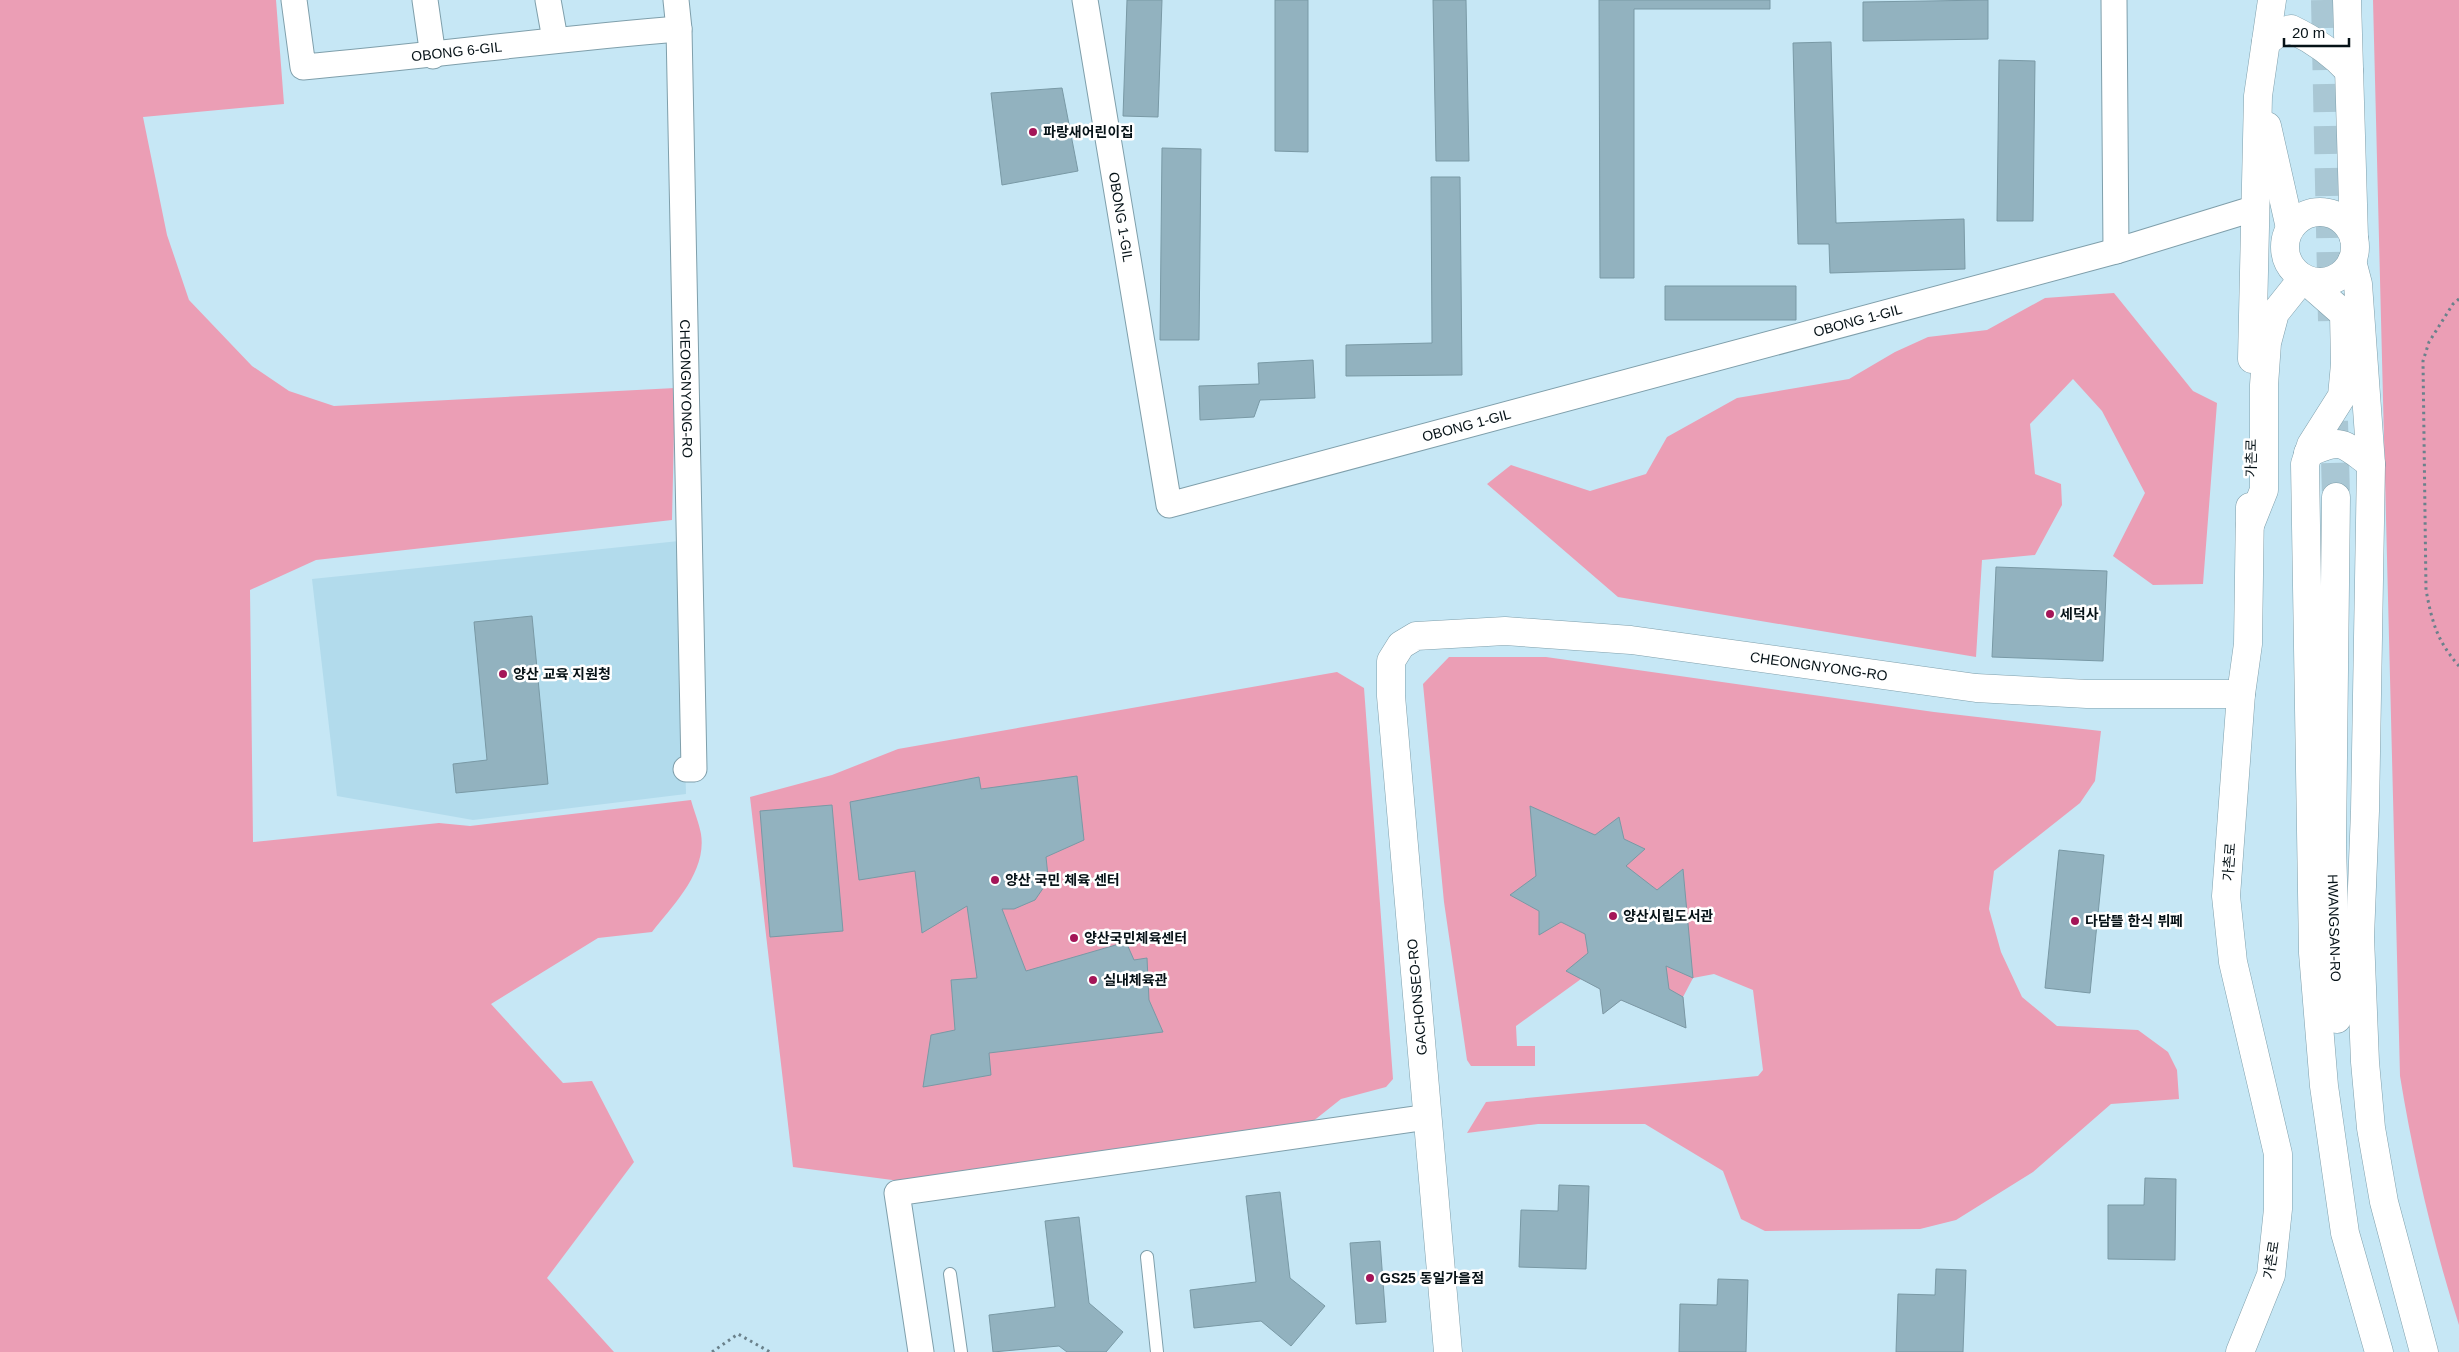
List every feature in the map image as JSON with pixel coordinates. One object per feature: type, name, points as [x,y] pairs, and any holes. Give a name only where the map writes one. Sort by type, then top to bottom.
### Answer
[{"type":"main road","name":"가촌로","points":[[2240,1352],[2271,1275],[2278,1209],[2278,1154],[2232,962],[2226,896],[2241,694],[2248,644],[2258,96],[2272,0]]},
{"type":"main road","points":[[2303,278],[2315,282],[2326,282],[2346,270],[2353,249],[2347,0]]},
{"type":"main road","points":[[2266,42],[2278,33],[2291,29],[2314,39],[2336,56],[2349,71]]},
{"type":"main road","points":[[2258,96],[2275,155],[2290,228]]},
{"type":"main road","points":[[2379,1352],[2345,1233],[2324,1086],[2314,962],[2305,464],[2310,445],[2342,396],[2345,364],[2344,314],[2294,271],[2288,262],[2285,250],[2290,228],[2308,214],[2331,214],[2349,227],[2358,284],[2371,464],[2366,811],[2360,937],[2365,1062],[2371,1128],[2384,1202],[2424,1352]]},
{"type":"main road","points":[[2250,525],[2264,490],[2264,385],[2267,343],[2275,313],[2303,278]]},
{"type":"main road","points":[[2308,453],[2332,443],[2346,446],[2371,464]]},
{"type":"main road","name":"HWANGSAN-RO","points":[[2336,497],[2332,845],[2336,1012],[2342,1094],[2353,1170],[2366,1237],[2397,1352]]},
{"type":"main road","name":"CHEONGNYONG-RO","points":[[1401,645],[1416,636],[1505,630],[1631,640],[1976,688],[2087,694],[2241,694]]},
{"type":"main road","name":"GACHONSEO-RO","points":[[1401,645],[1391,661],[1391,696],[1448,1352]]},
{"type":"street","name":"OBONG 6-GIL","points":[[294,0],[303,67],[433,56],[555,39],[679,28]]},
{"type":"street","points":[[425,0],[433,56]]},
{"type":"street","points":[[548,0],[555,39]]},
{"type":"street","name":"CHEONGNYONG-RO","points":[[676,0],[679,28],[694,769],[686,769]]},
{"type":"street","name":"OBONG 1-GIL","points":[[1085,0],[1169,505],[2116,250],[2256,208]]},
{"type":"street","points":[[2114,0],[2116,250]]},
{"type":"street","points":[[921,1352],[898,1193],[1428,1117]]},
{"type":"lane","points":[[1147,1257],[1157,1352]]},
{"type":"lane","points":[[950,1274],[961,1352]]},
{"type":"path","points":[[2459,299],[2453,304],[2430,342],[2423,361],[2426,590],[2433,625],[2441,644],[2459,666]]},
{"type":"path","points":[[712,1352],[738,1334],[770,1352]]},
{"type":"shaded area","points":[[0,0],[276,0],[284,104],[143,117],[167,235],[189,300],[252,366],[289,391],[334,406],[675,388],[672,520],[316,560],[250,590],[253,842],[439,823],[470,826],[691,800],[701,834],[699,862],[687,887],[652,932],[598,938],[491,1004],[563,1083],[592,1081],[634,1162],[547,1278],[614,1352],[0,1352]]},
{"type":"shaded area","points":[[2373,0],[2459,0],[2459,1325],[2425,1202],[2400,1076]]},
{"type":"shaded area","points":[[2114,293],[2193,391],[2217,403],[2203,584],[2153,585],[2113,556],[2145,493],[2102,411],[2073,379],[2030,424],[2035,474],[2061,484],[2062,505],[2035,555],[1982,560],[1976,657],[1618,597],[1487,484],[1511,465],[1590,491],[1646,474],[1667,437],[1737,398],[1849,379],[1895,352],[1928,337],[1987,330],[2045,298]]},
{"type":"shaded area","name":"양산 교육 지원청","points":[[679,541],[686,794],[473,820],[337,796],[312,579]]},
{"type":"shaded area","points":[[1449,657],[1546,657],[1934,712],[2101,731],[2095,781],[2080,803],[1994,871],[1989,909],[2001,952],[2022,997],[2057,1026],[2138,1030],[2168,1052],[2177,1070],[2179,1099],[2111,1104],[2033,1172],[1956,1220],[1920,1229],[1765,1231],[1741,1219],[1723,1171],[1645,1124],[1538,1124],[1467,1133],[1486,1102],[1758,1076],[1763,1070],[1753,990],[1714,974],[1693,978],[1683,997],[1686,1028],[1621,1000],[1603,1014],[1600,989],[1581,979],[1516,1026],[1517,1046],[1535,1046],[1535,1066],[1471,1066],[1467,1060],[1444,902],[1423,684]]},
{"type":"shaded area","name":"양산국민체육센터","points":[[1337,672],[1364,688],[1393,1079],[1386,1087],[1341,1099],[1307,1126],[900,1181],[793,1167],[750,797],[832,775],[898,749]]},
{"type":"building","points":[[1127,0],[1162,0],[1158,117],[1123,116]]},
{"type":"building","points":[[1275,0],[1308,0],[1308,152],[1275,151]]},
{"type":"building","points":[[1433,0],[1466,0],[1469,161],[1436,161]]},
{"type":"building","points":[[1599,0],[1770,0],[1770,9],[1634,9],[1634,278],[1600,278]]},
{"type":"building","points":[[1988,0],[1988,39],[1863,41],[1863,2]]},
{"type":"building","points":[[1831,42],[1836,223],[1964,219],[1965,269],[1830,273],[1829,244],[1798,244],[1793,43]]},
{"type":"building","points":[[1999,60],[2035,61],[2033,221],[1997,221]]},
{"type":"building","name":"파랑새어린이집","points":[[1062,88],[1078,171],[1002,185],[991,93]]},
{"type":"building","points":[[1162,148],[1201,149],[1199,340],[1160,340]]},
{"type":"building","points":[[1431,177],[1460,177],[1462,375],[1346,376],[1346,345],[1432,343]]},
{"type":"building","points":[[1665,286],[1796,286],[1796,320],[1665,320]]},
{"type":"building","points":[[1313,360],[1315,398],[1260,400],[1254,417],[1200,420],[1199,386],[1259,384],[1258,363]]},
{"type":"building","name":"세덕사","points":[[1996,567],[2107,571],[2103,661],[1992,657]]},
{"type":"building","points":[[532,616],[548,784],[456,793],[453,764],[487,760],[474,622]]},
{"type":"building","points":[[1077,776],[1084,840],[1046,857],[1048,876],[1046,884],[1035,900],[1014,909],[1002,909],[1026,971],[1126,942],[1134,960],[1147,958],[1149,1000],[1163,1032],[989,1053],[991,1075],[923,1087],[931,1035],[955,1030],[951,980],[977,978],[967,906],[922,933],[915,871],[859,880],[850,802],[979,777],[981,789]]},
{"type":"building","points":[[832,805],[843,931],[770,937],[760,811]]},
{"type":"building","name":"양산시립도서관","points":[[1530,806],[1595,835],[1619,817],[1624,839],[1645,849],[1626,866],[1657,890],[1683,869],[1693,978],[1666,966],[1669,989],[1683,997],[1686,1028],[1621,1000],[1603,1014],[1600,989],[1566,971],[1588,953],[1585,934],[1561,922],[1539,935],[1539,911],[1510,895],[1536,876]]},
{"type":"building","name":"다담뜰 한식 뷔페","points":[[2059,850],[2104,855],[2090,993],[2045,988]]},
{"type":"building","points":[[2145,1178],[2176,1179],[2175,1260],[2108,1259],[2108,1205],[2144,1205]]},
{"type":"building","points":[[1559,1185],[1589,1186],[1586,1269],[1519,1267],[1521,1210],[1558,1211]]},
{"type":"building","points":[[1280,1192],[1290,1278],[1325,1306],[1291,1346],[1261,1321],[1194,1328],[1190,1290],[1256,1282],[1246,1196]]},
{"type":"building","points":[[1079,1217],[1089,1303],[1123,1332],[1106,1352],[1067,1352],[1059,1346],[993,1352],[989,1315],[1055,1307],[1045,1221]]},
{"type":"building","points":[[1380,1241],[1386,1322],[1356,1324],[1350,1243]]},
{"type":"building","points":[[1936,1269],[1966,1270],[1963,1352],[1896,1352],[1898,1294],[1935,1295]]},
{"type":"building","points":[[1718,1279],[1748,1280],[1746,1352],[1679,1352],[1680,1304],[1717,1305]]},
{"type":"tunnel","points":[[2325,0],[2332,321]]},
{"type":"tunnel","points":[[2334,421],[2336,497]]},
{"type":"place","name":"파랑새어린이집","points":[[1033,132]]},
{"type":"place","name":"세덕사","points":[[2050,614]]},
{"type":"place","name":"양산 교육 지원청","points":[[503,674]]},
{"type":"place","name":"양산 국민 체육 센터","points":[[995,880]]},
{"type":"place","name":"양산시립도서관","points":[[1613,916]]},
{"type":"place","name":"다담뜰 한식 뷔페","points":[[2075,921]]},
{"type":"place","name":"양산국민체육센터","points":[[1074,938]]},
{"type":"place","name":"실내체육관","points":[[1093,980]]},
{"type":"place","name":"GS25 동일가을점","points":[[1370,1278]]}]
